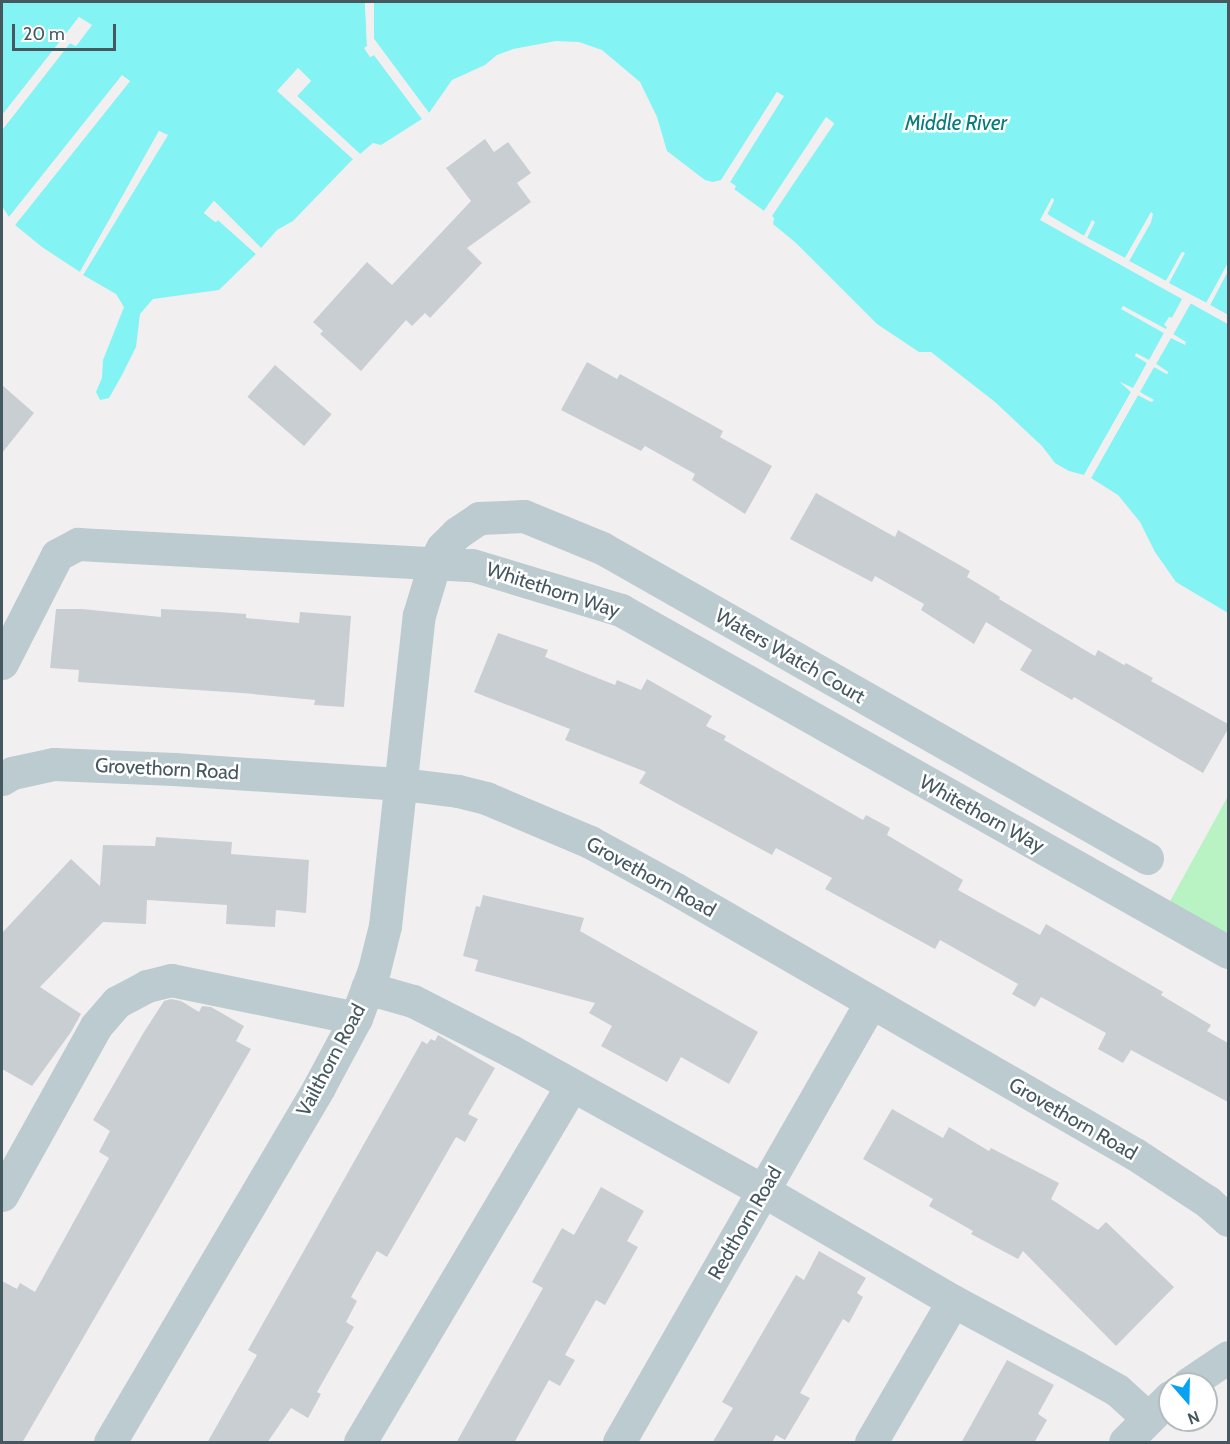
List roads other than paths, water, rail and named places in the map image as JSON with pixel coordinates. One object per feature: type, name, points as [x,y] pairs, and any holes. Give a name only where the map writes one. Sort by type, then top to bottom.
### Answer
[{"type":"street","name":"Waters Watch Court","points":[[435,562],[442,548],[457,533],[479,518],[524,516],[577,537],[641,569],[1147,858]]},
{"type":"street","name":"Whitethorn Way","points":[[2,663],[57,555],[78,544],[472,565],[621,610],[1228,952]]},
{"type":"street","name":"Vailthorn Road","points":[[110,1443],[319,1087],[362,1003],[385,926],[419,615],[435,562]]},
{"type":"street","name":"Grovethorn Road","points":[[2,779],[12,773],[54,764],[302,776],[402,784],[458,791],[486,798],[590,842],[1135,1154],[1208,1202],[1228,1220]]},
{"type":"street","points":[[2,1195],[96,1026],[117,1002],[147,986],[171,980],[362,1003],[413,1000],[511,1051],[764,1191],[952,1301],[1117,1390],[1158,1407]]},
{"type":"street","name":"Redthorn Road","points":[[619,1443],[871,1002]]},
{"type":"street","points":[[360,1443],[571,1086]]},
{"type":"street","points":[[872,1443],[952,1301]]},
{"type":"street","points":[[1206,1372],[1228,1357]]},
{"type":"street","points":[[1125,1443],[1158,1408]]},
{"type":"water","points":[[2,2],[365,2],[367,46],[370,57],[374,55],[422,119],[381,145],[373,143],[360,154],[297,96],[311,81],[298,68],[278,91],[353,159],[293,221],[277,230],[261,248],[214,201],[204,213],[216,222],[218,220],[256,254],[219,290],[153,299],[140,314],[136,347],[122,375],[109,398],[100,400],[96,392],[102,378],[103,360],[124,307],[116,294],[83,275],[167,135],[159,131],[80,272],[42,247],[15,225],[130,81],[122,76],[9,217],[2,206],[2,130],[70,43],[76,46],[91,26],[79,17],[2,115]]},
{"type":"water","name":"Middle River","points":[[374,2],[1228,2],[1228,263],[1207,303],[1168,283],[1184,253],[1182,252],[1166,281],[1129,261],[1151,222],[1151,213],[1125,258],[1087,238],[1093,221],[1084,236],[1047,214],[1054,200],[1052,198],[1041,220],[1183,299],[1172,318],[1169,317],[1165,326],[1168,327],[1166,330],[1123,306],[1122,309],[1164,333],[1149,361],[1136,354],[1147,363],[1133,389],[1120,382],[1131,392],[1084,475],[1069,471],[1055,463],[1042,446],[995,402],[931,352],[919,352],[877,324],[796,243],[773,224],[774,218],[771,216],[834,124],[826,118],[764,211],[734,189],[730,182],[783,97],[777,92],[721,180],[713,182],[705,180],[667,151],[657,117],[640,82],[602,50],[579,42],[556,41],[513,49],[497,55],[485,65],[452,80],[429,113],[374,39]]},
{"type":"water","points":[[1228,271],[1228,315],[1210,305]]},
{"type":"water","points":[[1191,303],[1228,324],[1228,613],[1176,582],[1155,552],[1140,522],[1118,495],[1091,478],[1138,395],[1151,402],[1153,400],[1139,392],[1154,367],[1167,374],[1168,372],[1156,364],[1171,337],[1186,344],[1173,335]]}]
